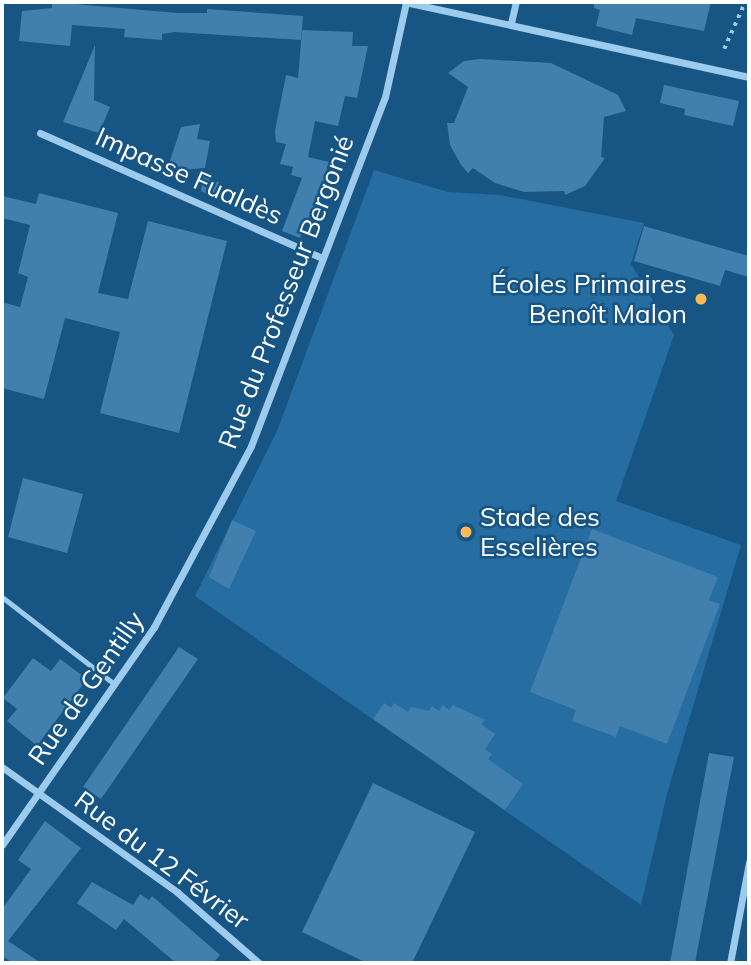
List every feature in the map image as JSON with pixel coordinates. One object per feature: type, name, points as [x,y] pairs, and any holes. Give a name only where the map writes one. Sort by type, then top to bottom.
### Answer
[{"type":"street","points":[[405,2],[749,76]]},
{"type":"street","name":"Rue du Professeur Bergonié","points":[[178,588],[267,411],[322,258],[385,97],[405,2]]},
{"type":"street","points":[[511,23],[516,2]]},
{"type":"street","name":"Impasse Fualdès","points":[[40,133],[322,258]]},
{"type":"street","name":"Rue de Gentilly","points":[[2,845],[178,588]]},
{"type":"street","name":"Rue du 12 Février","points":[[2,767],[177,892],[259,963]]},
{"type":"street","points":[[730,963],[749,862]]},
{"type":"lane","points":[[2,597],[113,683]]},
{"type":"path","points":[[724,49],[745,2]]},
{"type":"shaded area","name":"Stade des Esselières","points":[[374,170],[448,192],[500,195],[644,223],[631,264],[674,335],[616,501],[741,545],[667,794],[641,905],[195,596],[277,431]]},
{"type":"building","points":[[52,2],[177,13],[207,13],[207,9],[303,16],[301,40],[175,32],[162,34],[162,40],[124,37],[125,29],[72,25],[70,46],[19,41],[22,11],[52,8]]},
{"type":"building","points":[[594,2],[711,2],[704,31],[636,18],[632,35],[596,26],[600,10],[594,8]]},
{"type":"building","points":[[302,30],[353,32],[352,46],[368,46],[357,98],[345,96],[338,126],[315,121],[308,157],[329,162],[315,213],[311,212],[300,238],[282,231],[302,178],[291,175],[293,167],[280,164],[286,144],[276,142],[275,131],[286,75],[298,78]]},
{"type":"building","points":[[95,45],[94,100],[110,107],[99,133],[63,122]]},
{"type":"building","points":[[480,59],[551,63],[618,95],[626,111],[604,117],[601,157],[605,158],[585,186],[565,195],[564,191],[524,192],[495,183],[473,168],[468,173],[461,165],[450,145],[447,123],[454,123],[468,87],[448,73],[464,61]]},
{"type":"building","points":[[664,85],[739,101],[733,126],[684,115],[685,109],[660,103]]},
{"type":"building","points":[[200,124],[197,139],[210,141],[205,168],[181,170],[169,164],[181,127]]},
{"type":"building","points":[[203,176],[221,183],[214,197],[201,191]]},
{"type":"building","points":[[39,193],[118,213],[98,293],[128,299],[148,221],[227,241],[179,433],[100,413],[120,332],[65,318],[44,399],[2,388],[2,302],[20,307],[28,277],[18,273],[30,225],[2,218],[2,196],[36,204]]},
{"type":"building","points":[[644,226],[749,256],[749,277],[725,270],[720,286],[634,261]]},
{"type":"building","points":[[23,478],[83,494],[67,553],[8,537]]},
{"type":"building","points":[[232,520],[256,531],[229,589],[209,577]]},
{"type":"building","points":[[592,529],[718,577],[709,600],[720,604],[667,744],[620,726],[616,737],[572,721],[576,710],[530,692]]},
{"type":"building","points":[[179,647],[198,659],[101,799],[83,787]]},
{"type":"building","points":[[33,658],[51,671],[60,659],[87,679],[37,746],[7,721],[17,709],[3,698]]},
{"type":"building","points":[[384,703],[391,708],[394,703],[408,712],[411,707],[429,711],[432,706],[439,711],[443,705],[449,710],[453,705],[485,720],[481,724],[495,734],[485,749],[492,754],[488,759],[523,784],[505,810],[373,719]]},
{"type":"building","points":[[709,753],[734,757],[695,963],[670,963]]},
{"type":"building","points":[[373,783],[475,832],[412,963],[367,963],[302,932]]},
{"type":"building","points":[[45,821],[81,848],[8,941],[41,963],[13,963],[2,956],[2,909],[31,869],[18,860]]},
{"type":"building","points":[[92,882],[133,905],[140,894],[149,900],[152,896],[220,955],[213,963],[176,963],[124,919],[116,930],[77,903]]},
{"type":"place","name":"Écoles Primaires Benoît Malon","points":[[701,299]]},
{"type":"place","name":"Stade des Esselières","points":[[466,532]]}]
